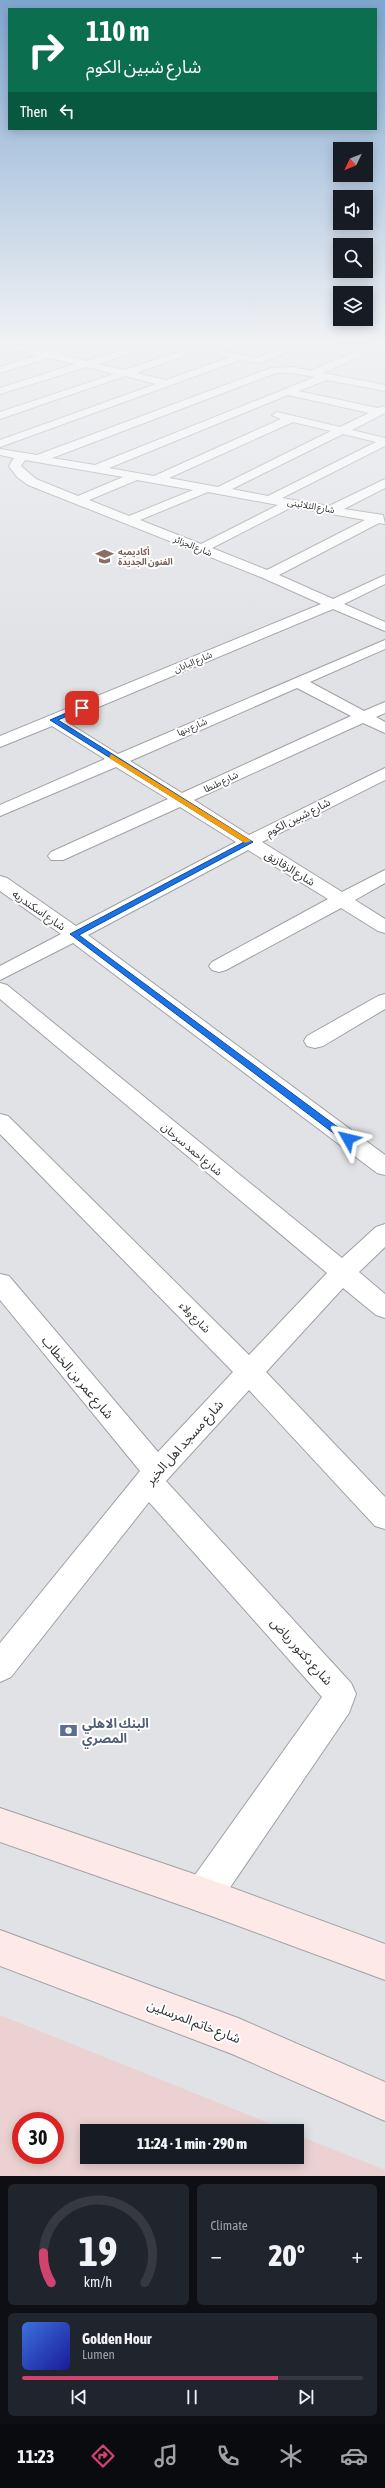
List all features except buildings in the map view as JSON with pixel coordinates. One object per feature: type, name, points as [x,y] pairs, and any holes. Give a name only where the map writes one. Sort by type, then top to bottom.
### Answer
[{"type":"main road","points":[[0,1825],[203,1895],[385,1962]]},
{"type":"main road","name":"شارع خاتم المرسلين","points":[[0,1948],[238,2037],[385,2102]]},
{"type":"street","points":[[38,459],[80,444]]},
{"type":"street","points":[[96,469],[159,444]]},
{"type":"street","points":[[157,479],[236,444]]},
{"type":"street","points":[[221,490],[315,444]]},
{"type":"street","points":[[272,499],[380,444]]},
{"type":"street","name":"شارع الثلاثينى","points":[[0,452],[382,519]]},
{"type":"street","name":"شارع الجزائر","points":[[22,456],[15,466],[21,474],[32,482],[268,576],[385,627]]},
{"type":"street","points":[[78,500],[136,476]]},
{"type":"street","points":[[332,510],[385,483]]},
{"type":"street","points":[[129,520],[208,488]]},
{"type":"street","points":[[201,549],[292,503]]},
{"type":"street","points":[[268,576],[382,519]]},
{"type":"street","name":"شارع اليابان","points":[[0,742],[333,604],[385,579]]},
{"type":"street","name":"شارع بنها","points":[[0,811],[385,644]]},
{"type":"street","points":[[298,682],[385,728]]},
{"type":"street","name":"شارع طنطا","points":[[57,856],[385,707]]},
{"type":"street","name":"شارع الزقازيق","points":[[53,720],[385,927]]},
{"type":"street","name":"شارع شبين الكوم","points":[[0,974],[249,842],[385,773]]},
{"type":"street","points":[[219,966],[385,876]]},
{"type":"street","name":"شارع اسكندريه","points":[[0,882],[74,934],[385,1167]]},
{"type":"street","name":"شارع احمد سرحان","points":[[0,989],[385,1308]]},
{"type":"street","points":[[315,1041],[385,1000]]},
{"type":"street","name":"شارع ولاء","points":[[0,1121],[248,1371],[385,1517]]},
{"type":"street","name":"شارع مسجد اهل الخير","points":[[0,1667],[152,1476],[248,1371],[342,1273],[385,1233]]},
{"type":"street","name":"شارع عمر بن الخطاب","points":[[0,1283],[152,1476]]},
{"type":"street","name":"شارع دكتور رياض","points":[[152,1476],[340,1694],[338,1702],[203,1895]]},
{"type":"shaded area","points":[[0,2015],[271,2124],[80,2124],[80,2164],[304,2164],[304,2138],[385,2170],[385,2176],[0,2176]]},
{"type":"slow traffic","points":[[111,756],[248,841]]},
{"type":"place","name":"أكاديميه الفنون الجديدة","points":[[105,557]]},
{"type":"place","name":"البنك الاهلي المصري","points":[[69,1730]]},
{"type":"route","points":[[82,708],[53,720],[249,842],[74,934],[348,1139]]}]
